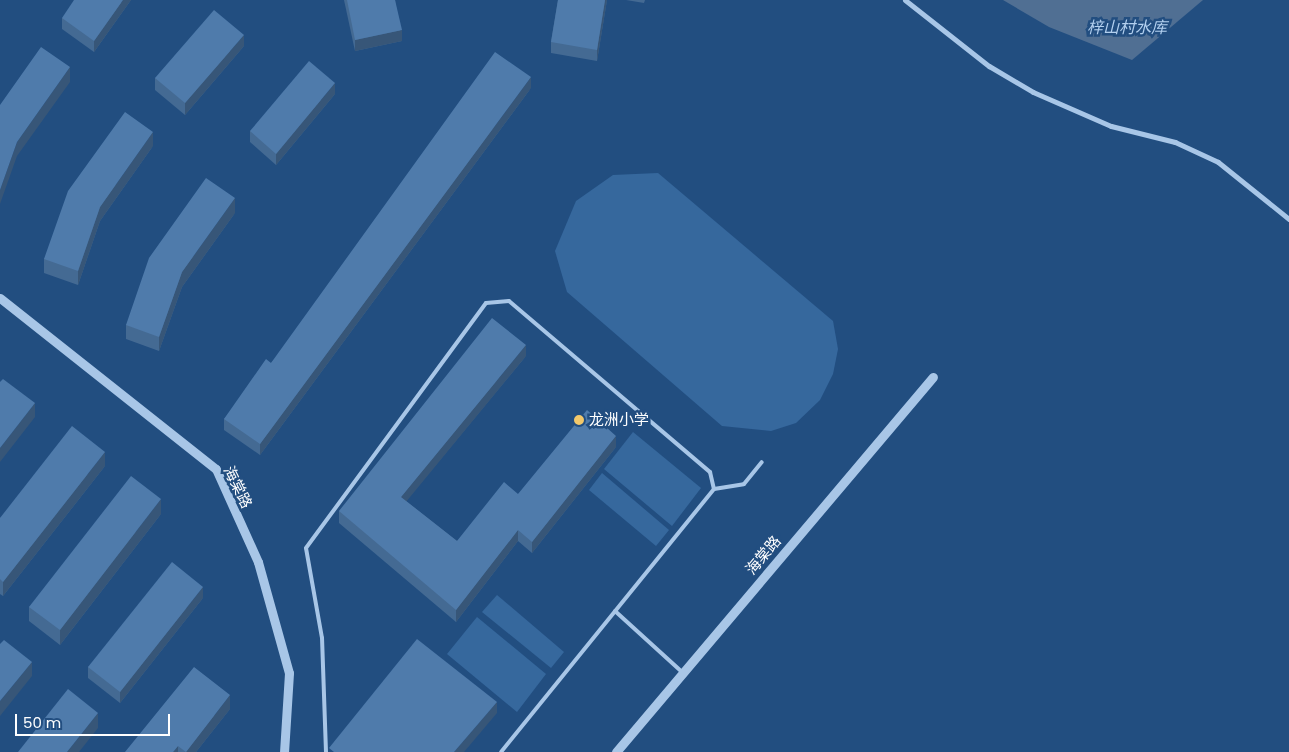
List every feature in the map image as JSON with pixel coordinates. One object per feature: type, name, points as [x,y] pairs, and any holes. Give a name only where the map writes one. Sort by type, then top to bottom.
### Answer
[{"type":"street","points":[[905,0],[990,66],[1033,92],[1111,126],[1175,142],[1218,162],[1289,219]]},
{"type":"street","name":"海棠路","points":[[0,298],[216,469],[258,562],[289,673],[284,752]]},
{"type":"street","name":"海棠路","points":[[616,752],[933,377]]},
{"type":"lane","points":[[326,752],[322,638],[306,548],[486,304],[509,301],[710,472],[714,489]]},
{"type":"lane","points":[[501,752],[714,489],[744,484],[762,462]]},
{"type":"lane","points":[[615,611],[682,672]]},
{"type":"shaded area","points":[[658,173],[833,321],[838,349],[833,374],[820,400],[796,423],[771,431],[722,426],[567,292],[555,251],[576,201],[613,175]]},
{"type":"shaded area","points":[[633,432],[701,488],[672,526],[604,469]]},
{"type":"shaded area","points":[[602,473],[669,530],[656,546],[589,490]]},
{"type":"shaded area","points":[[497,595],[564,652],[551,668],[482,612]]},
{"type":"shaded area","points":[[477,617],[546,674],[517,712],[447,654]]},
{"type":"water","name":"梓山村水库","points":[[1003,0],[1203,0],[1132,60],[1049,27]]},
{"type":"building","points":[[74,0],[123,0],[94,41],[62,18]]},
{"type":"building","points":[[347,0],[395,0],[402,30],[355,40]]},
{"type":"building","points":[[558,0],[605,0],[597,50],[551,42]]},
{"type":"building","points":[[214,10],[244,35],[185,103],[155,78]]},
{"type":"building","points":[[41,47],[70,67],[17,142],[0,190],[0,105]]},
{"type":"building","points":[[495,52],[531,77],[260,444],[224,419],[266,359],[271,363]]},
{"type":"building","points":[[309,61],[335,83],[276,154],[250,131]]},
{"type":"building","points":[[125,112],[153,132],[100,207],[78,271],[44,259],[68,191]]},
{"type":"building","points":[[206,178],[235,198],[182,272],[159,337],[126,325],[149,258]]},
{"type":"building","points":[[492,318],[526,345],[401,497],[457,541],[504,482],[518,494],[587,410],[616,436],[532,542],[518,530],[456,610],[339,511]]},
{"type":"building","points":[[3,379],[35,403],[0,448],[0,382]]},
{"type":"building","points":[[72,426],[105,452],[3,582],[0,579],[0,518]]},
{"type":"building","points":[[131,476],[161,499],[60,630],[29,607]]},
{"type":"building","points":[[172,562],[203,587],[120,692],[88,667]]},
{"type":"building","points":[[417,639],[497,702],[454,752],[334,752],[329,748]]},
{"type":"building","points":[[4,640],[32,662],[0,701],[0,644]]},
{"type":"building","points":[[194,667],[230,695],[186,752],[178,746],[173,752],[125,752]]},
{"type":"building","points":[[68,689],[98,713],[67,752],[18,752]]},
{"type":"place","name":"龙洲小学","points":[[579,420]]}]
